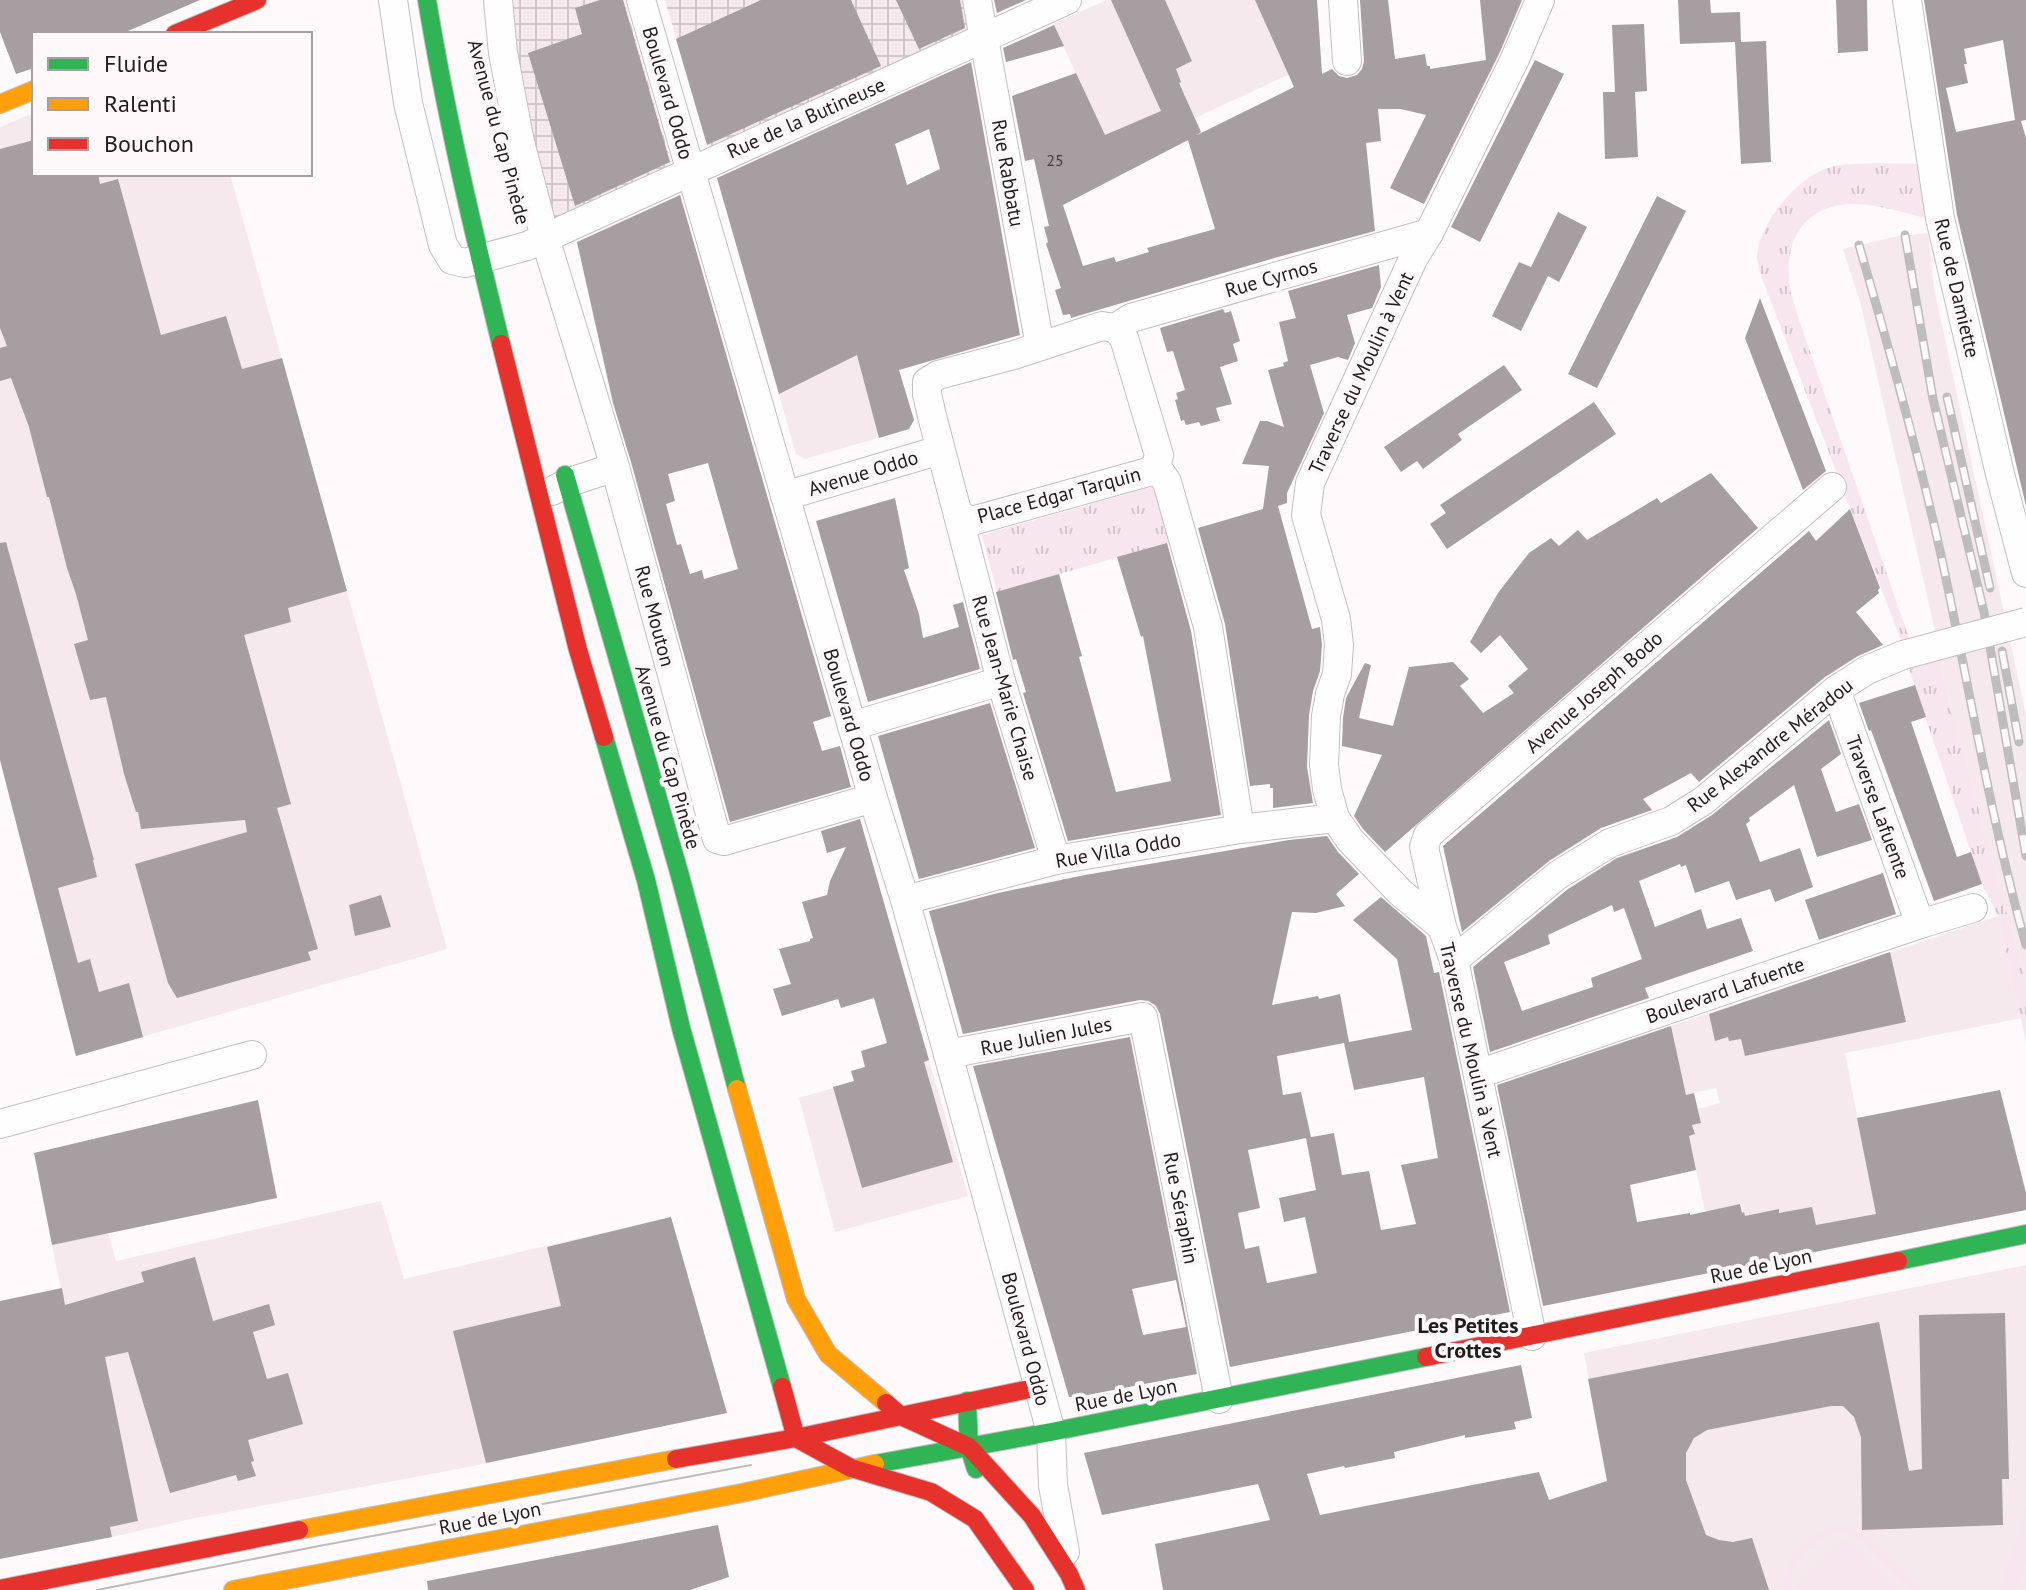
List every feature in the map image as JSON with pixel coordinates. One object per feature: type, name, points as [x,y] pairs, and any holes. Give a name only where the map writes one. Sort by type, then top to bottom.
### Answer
[{"type":"main road","points":[[180,32],[257,0]]},
{"type":"main road","name":"Avenue du Cap Pinède","points":[[427,0],[436,56],[480,258],[578,650],[646,880],[681,1028],[796,1438]]},
{"type":"main road","points":[[0,104],[32,91]]},
{"type":"main road","name":"Avenue du Cap Pinède","points":[[559,453],[679,872],[796,1299],[828,1354],[901,1416],[969,1447]]},
{"type":"main road","name":"Rue de Lyon","points":[[233,1590],[1219,1399],[2026,1234]]},
{"type":"main road","name":"Rue de Lyon","points":[[0,1589],[459,1499],[796,1438],[1039,1387]]},
{"type":"main road","points":[[967,1401],[969,1447],[1007,1562]]},
{"type":"main road","points":[[796,1438],[851,1468],[931,1492],[975,1519],[1025,1590]]},
{"type":"main road","points":[[969,1447],[1032,1516],[1072,1582]]},
{"type":"street","points":[[393,0],[408,103],[443,245],[452,260],[465,263],[480,258]]},
{"type":"street","name":"Rue Mouton","points":[[498,0],[503,53],[520,142],[545,238],[615,467],[717,839],[724,841],[873,798]]},
{"type":"street","name":"Boulevard Oddo","points":[[641,0],[905,900],[1039,1387],[1051,1432],[1053,1485],[1072,1582]]},
{"type":"street","name":"Rue Rabbatu","points":[[977,0],[1040,346]]},
{"type":"street","name":"Rue de la Butineuse","points":[[480,258],[545,238],[1067,0]]},
{"type":"street","points":[[1343,0],[1347,61]]},
{"type":"street","name":"Traverse du Moulin à Vent","points":[[1532,1336],[1454,960],[1442,927],[1400,892],[1350,840],[1335,818],[1327,789],[1324,765],[1326,716],[1337,674],[1339,645],[1336,619],[1306,515],[1310,483],[1413,259],[1429,233],[1514,61],[1540,0]]},
{"type":"street","name":"Rue de Damiette","points":[[1907,0],[1940,218],[2026,573]]},
{"type":"street","name":"Rue Cyrnos","points":[[1115,328],[1131,318],[1429,233]]},
{"type":"street","name":"Place Edgar Tarquin","points":[[1102,326],[1115,328],[1124,338],[1130,353],[1159,455],[1156,466],[1148,472],[972,521],[958,515],[940,450],[927,382],[938,375],[1102,326]]},
{"type":"street","name":"Avenue Oddo","points":[[785,496],[940,450]]},
{"type":"street","points":[[1156,466],[1167,482],[1208,627],[1240,829]]},
{"type":"street","points":[[542,507],[548,494],[567,483],[615,467]]},
{"type":"street","name":"Avenue Joseph Bodo","points":[[1442,927],[1424,847],[1428,835],[1832,487]]},
{"type":"street","name":"Rue Jean-Marie Chaise","points":[[958,515],[1001,681],[1056,860]]},
{"type":"street","name":"Rue Alexandre Méradou","points":[[1454,960],[1558,875],[1610,843],[1671,821],[1703,801],[1836,690],[1867,670],[1903,655],[2026,622]]},
{"type":"street","points":[[852,726],[1001,681]]},
{"type":"street","name":"Traverse Lafuente","points":[[1836,690],[1920,924]]},
{"type":"street","name":"Rue Villa Oddo","points":[[905,900],[1056,860],[1240,829],[1335,818]]},
{"type":"street","name":"Boulevard Lafuente","points":[[1478,1074],[1973,908]]},
{"type":"street","name":"Rue Julien Jules","points":[[948,1054],[1143,1017]]},
{"type":"street","name":"Rue Séraphin","points":[[1143,1017],[1219,1399]]},
{"type":"street","points":[[0,1124],[252,1055]]},
{"type":"shaded area","points":[[488,0],[624,0],[673,168],[537,231]]},
{"type":"shaded area","points":[[665,0],[967,0],[972,31],[709,151]]},
{"type":"shaded area","points":[[1107,0],[1317,0],[1320,40],[1314,41],[1322,59],[1195,118],[1184,95],[1168,108],[1105,136],[1053,24]]},
{"type":"shaded area","points":[[32,114],[32,176],[231,176],[447,949],[76,1056],[0,760],[0,127]]},
{"type":"shaded area","points":[[1928,233],[1934,288],[2026,715],[2026,984],[1938,660],[1935,631],[1861,305],[1843,249],[1898,236]]},
{"type":"shaded area","points":[[899,289],[899,370],[914,420],[909,429],[805,459],[796,454],[768,357]]},
{"type":"shaded area","points":[[1998,916],[2021,1018],[1845,1053],[1881,1239],[1754,1264],[1742,1204],[1705,1212],[1689,1136],[1695,1134],[1692,1125],[1701,1123],[1698,1109],[1720,1103],[1716,1088],[1686,1095],[1671,1026]]},
{"type":"shaded area","points":[[929,1060],[968,1196],[835,1232],[799,1098]]},
{"type":"shaded area","points":[[381,1201],[404,1279],[671,1217],[727,1413],[112,1537],[52,1245],[108,1233],[116,1261]]},
{"type":"shaded area","points":[[2026,1265],[2026,1590],[1644,1590],[1608,1485],[1584,1353]]},
{"type":"green space","points":[[1849,164],[1922,164],[1932,220],[1884,207],[1838,205],[1812,216],[1802,226],[1795,237],[1789,265],[1790,286],[1798,317],[1909,638],[1901,640],[1763,281],[1757,257],[1764,230],[1772,217],[1793,191],[1816,173]]},
{"type":"green space","points":[[1155,486],[1171,542],[997,592],[982,535]]},
{"type":"green space","points":[[1938,660],[2026,984],[2026,1041],[1998,916],[1982,884],[1909,669]]},
{"type":"green space","points":[[2026,1509],[2026,1561],[2016,1590],[2000,1590]]},
{"type":"green space","points":[[1837,1527],[1849,1527],[1868,1537],[1923,1590],[1912,1590],[1863,1541],[1840,1533],[1826,1536],[1803,1555],[1792,1573],[1791,1590],[1783,1590],[1787,1564],[1793,1554],[1815,1534]]},
{"type":"green space","points":[[1845,1538],[1896,1590],[1799,1590],[1795,1587]]},
{"type":"building","points":[[0,0],[200,0],[126,32],[32,32],[32,69],[16,74],[0,32]]},
{"type":"building","points":[[600,0],[623,0],[670,162],[575,206],[528,53],[582,34],[575,8]]},
{"type":"building","points":[[761,0],[851,0],[881,66],[707,145],[676,39]]},
{"type":"building","points":[[896,0],[960,0],[965,28],[919,49]]},
{"type":"building","points":[[994,0],[1026,0],[997,13]]},
{"type":"building","points":[[1111,0],[1165,0],[1192,61],[1176,69],[1201,132],[1197,135],[1294,87],[1255,0],[1317,0],[1322,74],[1332,69],[1339,76],[1347,78],[1357,75],[1364,61],[1360,0],[1388,0],[1395,59],[1425,54],[1430,69],[1486,60],[1480,0],[1522,0],[1499,54],[1424,204],[1390,188],[1426,115],[1401,109],[1378,109],[1381,141],[1366,143],[1375,231],[1071,318],[1070,314],[1063,315],[1055,290],[1061,288],[1046,244],[1044,227],[1049,226],[1034,159],[1025,161],[1012,96],[1076,73],[1105,135],[1161,111]],"holes":[[[1188,140],[1215,229],[1147,248],[1149,252],[1116,262],[1114,257],[1083,266],[1063,205]]]},
{"type":"building","points":[[1678,0],[1710,0],[1711,13],[1740,12],[1741,42],[1766,41],[1771,162],[1741,164],[1735,42],[1680,44]]},
{"type":"building","points":[[1836,0],[1867,0],[1868,51],[1838,53]]},
{"type":"building","points":[[1924,0],[2026,0],[2026,120],[2021,121],[2026,138],[2026,506],[1957,215]],"holes":[[[2003,40],[2015,120],[1956,132],[1946,88],[1968,83],[1964,49]]]},
{"type":"building","points":[[1644,24],[1647,91],[1635,92],[1638,157],[1605,159],[1603,92],[1615,92],[1612,25]]},
{"type":"building","points":[[1054,25],[1064,46],[1006,62],[1003,48]]},
{"type":"building","points":[[1535,60],[1564,74],[1480,242],[1451,227]]},
{"type":"building","points":[[971,62],[1020,335],[899,370],[914,420],[909,429],[879,438],[857,355],[779,394],[717,178]],"holes":[[[929,129],[940,169],[907,185],[895,144]]]},
{"type":"building","points":[[32,141],[32,176],[98,176],[100,184],[118,179],[161,335],[226,316],[242,369],[282,358],[347,591],[288,608],[291,622],[244,635],[291,804],[277,808],[318,949],[308,952],[311,960],[177,998],[168,983],[135,864],[247,832],[245,820],[141,829],[106,697],[90,700],[74,644],[88,640],[49,497],[11,378],[0,381],[0,348],[7,346],[0,328],[0,149]]},
{"type":"building","points":[[680,195],[831,716],[813,722],[822,751],[840,746],[851,787],[730,822],[613,403],[577,242]],"holes":[[[708,463],[738,569],[704,579],[702,570],[690,574],[681,544],[677,545],[666,504],[675,501],[668,474]]]},
{"type":"building","points":[[1657,196],[1686,211],[1597,388],[1568,374]]},
{"type":"building","points":[[1558,212],[1587,227],[1559,282],[1548,276],[1521,331],[1492,316],[1519,262],[1531,267]]},
{"type":"building","points":[[1379,265],[1381,287],[1372,308],[1347,315],[1355,343],[1348,360],[1338,357],[1310,365],[1324,413],[1287,493],[1287,503],[1278,506],[1312,629],[1320,627],[1322,645],[1320,671],[1309,715],[1307,767],[1313,803],[1273,808],[1273,788],[1270,784],[1250,786],[1225,624],[1198,528],[1263,509],[1269,466],[1242,464],[1260,421],[1284,427],[1268,370],[1284,366],[1283,363],[1288,361],[1279,322],[1296,318],[1288,291]]},
{"type":"building","points":[[1760,298],[1826,471],[1803,490],[1745,338]]},
{"type":"building","points":[[1223,309],[1225,313],[1231,311],[1240,341],[1233,344],[1238,361],[1220,367],[1232,404],[1216,408],[1220,421],[1201,426],[1199,422],[1186,425],[1184,420],[1181,421],[1175,400],[1178,399],[1176,393],[1185,390],[1173,351],[1167,352],[1160,328]]},
{"type":"building","points":[[1504,365],[1522,390],[1458,434],[1462,440],[1423,469],[1417,461],[1401,472],[1384,447]]},
{"type":"building","points":[[1594,402],[1616,434],[1447,549],[1430,524],[1446,513],[1440,505]]},
{"type":"building","points":[[1711,473],[1758,528],[1385,852],[1354,816],[1382,755],[1342,746],[1346,698],[1365,663],[1371,665],[1359,718],[1393,726],[1409,667],[1453,662],[1469,679],[1460,686],[1483,713],[1514,693],[1508,686],[1528,669],[1500,635],[1481,653],[1470,642],[1498,593],[1529,553],[1551,538],[1559,546],[1578,530],[1587,540],[1657,498],[1661,503]]},
{"type":"building","points":[[895,498],[909,568],[904,570],[919,614],[923,638],[959,627],[953,605],[963,602],[980,669],[868,702],[816,521]]},
{"type":"building","points":[[1850,509],[1880,588],[1879,593],[1856,612],[1883,645],[1858,656],[1825,677],[1699,782],[1691,773],[1643,799],[1652,810],[1601,828],[1549,861],[1462,932],[1443,846],[1809,531],[1816,541]]},
{"type":"building","points":[[6,542],[97,877],[58,888],[78,963],[90,959],[99,992],[129,983],[143,1037],[76,1056],[0,760],[0,543]]},
{"type":"building","points":[[1167,543],[1191,631],[1221,815],[1068,841],[1023,693],[1026,692],[1016,659],[1013,660],[996,592],[1059,574],[1116,792],[1171,781],[1143,636],[1117,557]]},
{"type":"building","points":[[1915,685],[1926,717],[1911,722],[1957,857],[1971,852],[1982,884],[1934,901],[1859,703]]},
{"type":"building","points":[[990,703],[1035,848],[919,879],[878,736]]},
{"type":"building","points":[[1829,720],[1841,754],[1821,769],[1836,812],[1859,804],[1872,840],[1817,857],[1794,785],[1749,818],[1746,824],[1760,862],[1800,848],[1813,887],[1775,902],[1770,889],[1736,900],[1729,881],[1695,893],[1686,865],[1681,867],[1680,864],[1639,881],[1655,927],[1701,909],[1707,929],[1741,918],[1753,951],[1645,988],[1649,998],[1490,1052],[1473,967],[1568,889],[1617,858],[1677,837],[1712,815]],"holes":[[[1612,905],[1614,912],[1624,908],[1642,959],[1591,978],[1593,987],[1522,1011],[1504,962],[1550,944],[1548,935]]]},
{"type":"building","points":[[860,819],[929,1060],[924,1062],[953,1162],[862,1188],[833,1087],[854,1081],[851,1071],[865,1067],[861,1051],[887,1043],[874,998],[841,1008],[838,999],[782,1016],[773,989],[791,984],[779,949],[813,938],[802,902],[827,895],[846,847],[827,853],[821,831]]},
{"type":"building","points":[[1327,836],[1359,874],[1336,894],[1345,906],[1316,913],[1292,912],[1272,1005],[1340,994],[1349,1042],[1412,1030],[1397,959],[1353,920],[1381,897],[1426,936],[1434,973],[1439,972],[1510,1312],[1230,1367],[1156,1006],[1140,1000],[963,1034],[929,911],[1085,875]],"holes":[[[1344,1043],[1354,1090],[1424,1077],[1438,1158],[1401,1165],[1416,1224],[1381,1230],[1369,1171],[1342,1175],[1334,1133],[1307,1138],[1311,1137],[1301,1092],[1283,1095],[1277,1056]],[[1306,1138],[1316,1190],[1279,1198],[1284,1222],[1305,1217],[1317,1273],[1267,1283],[1259,1246],[1245,1249],[1238,1213],[1260,1208],[1248,1150]]]},
{"type":"building","points":[[1883,873],[1896,914],[1819,940],[1805,900]]},
{"type":"building","points":[[381,895],[391,927],[355,936],[349,905]]},
{"type":"building","points":[[1890,952],[1906,1022],[1745,1056],[1741,1039],[1729,1041],[1728,1037],[1715,1041],[1709,1014]]},
{"type":"building","points":[[1671,1026],[1686,1095],[1694,1093],[1701,1123],[1692,1125],[1695,1134],[1689,1136],[1696,1170],[1630,1185],[1637,1222],[1740,1204],[1745,1216],[1779,1209],[1779,1213],[1812,1207],[1816,1225],[1876,1214],[1857,1118],[2000,1090],[2026,1193],[2026,1210],[1543,1306],[1497,1085]]},
{"type":"building","points":[[1130,1037],[1197,1374],[1069,1397],[973,1066]],"holes":[[[1176,1280],[1186,1327],[1143,1335],[1132,1289]]]},
{"type":"building","points":[[258,1100],[277,1198],[52,1245],[34,1153]]},
{"type":"building","points":[[671,1217],[727,1413],[486,1463],[453,1331],[561,1306],[547,1247]]},
{"type":"building","points":[[195,1257],[213,1321],[269,1304],[275,1325],[253,1332],[267,1379],[288,1373],[303,1424],[248,1440],[256,1476],[238,1481],[236,1475],[170,1493],[128,1352],[105,1357],[138,1521],[110,1527],[112,1537],[0,1559],[0,1301],[62,1288],[65,1305],[144,1282],[141,1272]]},
{"type":"building","points":[[2005,1313],[2009,1479],[2002,1479],[2003,1525],[1862,1530],[1861,1437],[1854,1417],[1843,1406],[1707,1430],[1694,1438],[1686,1453],[1686,1480],[1706,1535],[1733,1542],[1752,1538],[1769,1590],[1163,1590],[1155,1544],[1270,1520],[1258,1484],[1102,1515],[1084,1453],[1521,1365],[1532,1418],[1514,1422],[1516,1429],[1465,1438],[1465,1435],[1394,1452],[1395,1458],[1307,1474],[1320,1515],[1539,1472],[1549,1500],[1607,1481],[1588,1379],[1879,1322],[1909,1471],[1922,1469],[1919,1315]]},
{"type":"building","points":[[718,1525],[729,1577],[690,1590],[428,1590],[427,1581]]},
{"type":"tram line","points":[[97,1590],[751,1465]]},
{"type":"railway","points":[[1905,235],[1933,399],[1984,612],[2026,856]]},
{"type":"railway","points":[[1859,245],[1932,516],[1991,800],[2026,945]]},
{"type":"railway","points":[[1947,397],[1990,588]]},
{"type":"railway","points":[[2002,651],[2019,742]]},
{"type":"traffic: fast","points":[[427,0],[461,173],[501,344]]},
{"type":"traffic: fast","points":[[565,475],[679,872],[737,1089]]},
{"type":"traffic: fast","points":[[604,737],[646,880],[681,1028],[782,1387]]},
{"type":"traffic: fast","points":[[1898,1261],[2026,1234]]},
{"type":"traffic: fast","points":[[875,1464],[1426,1357]]},
{"type":"traffic: fast","points":[[967,1401],[969,1447],[976,1469]]},
{"type":"traffic: slow","points":[[0,104],[32,91]]},
{"type":"traffic: slow","points":[[737,1089],[796,1299],[828,1354],[886,1403]]},
{"type":"traffic: slow","points":[[299,1530],[676,1459]]},
{"type":"traffic: slow","points":[[233,1590],[742,1493],[875,1464]]},
{"type":"traffic: jam","points":[[180,32],[257,0]]},
{"type":"traffic: jam","points":[[501,344],[578,650],[604,737]]},
{"type":"traffic: jam","points":[[1426,1357],[1898,1261]]},
{"type":"traffic: jam","points":[[782,1387],[796,1438],[851,1468],[931,1492],[975,1519],[1025,1590]]},
{"type":"traffic: jam","points":[[676,1459],[796,1438],[1039,1387]]},
{"type":"traffic: jam","points":[[886,1403],[901,1416],[969,1447],[1032,1516],[1076,1590]]},
{"type":"traffic: jam","points":[[0,1589],[299,1530]]},
{"type":"district","name":"Les Petites Crottes","points":[[1468,1338]]}]
